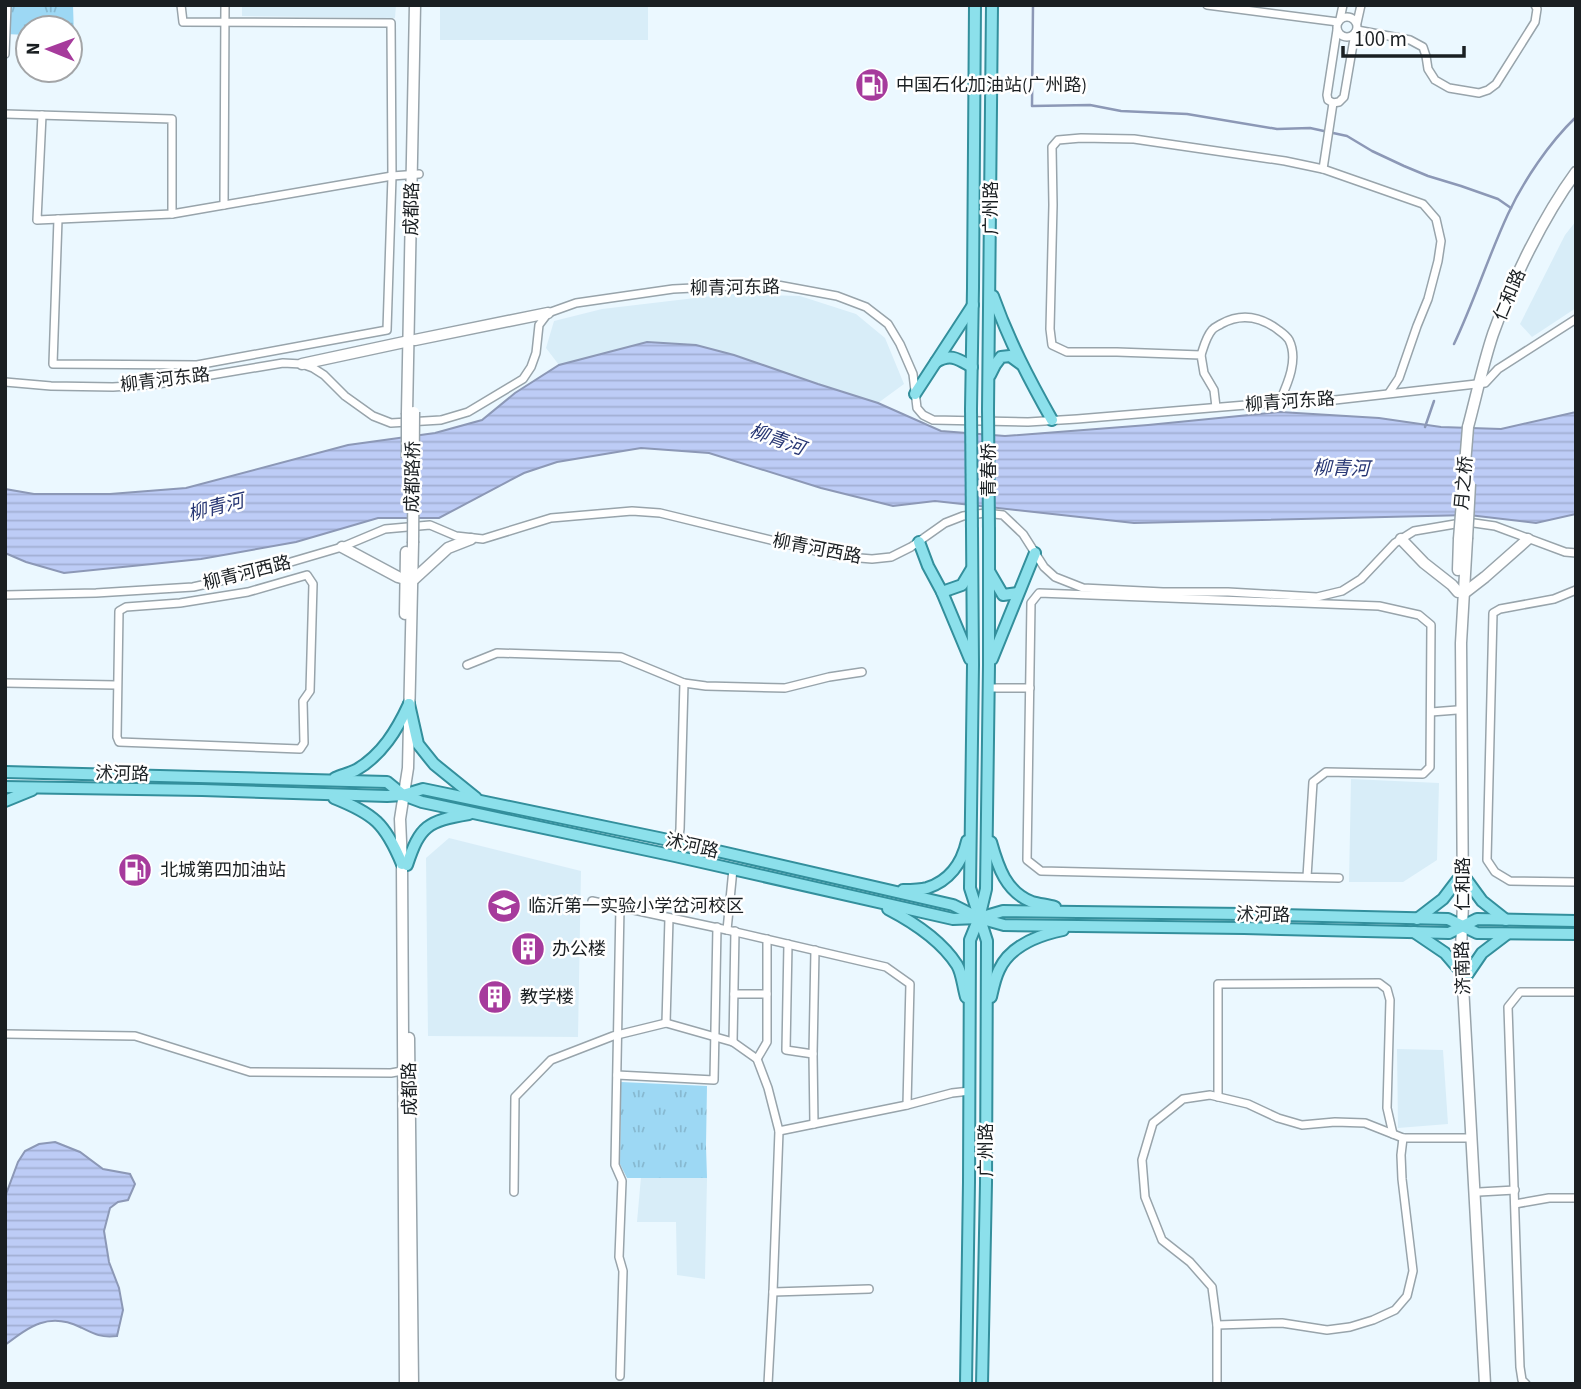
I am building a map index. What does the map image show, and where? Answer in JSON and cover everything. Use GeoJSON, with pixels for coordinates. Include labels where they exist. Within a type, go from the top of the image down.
{"type":"FeatureCollection","features":[{"type":"Feature","properties":{"kind":"main road","name":"广州路"},"geometry":{"type":"LineString","coordinates":[[971,409],[975,5]]}},
{"type":"Feature","properties":{"kind":"main road","name":"广州路"},"geometry":{"type":"LineString","coordinates":[[988,410],[992,5]]}},
{"type":"Feature","properties":{"kind":"main road"},"geometry":{"type":"LineString","coordinates":[[990,288],[1021,364],[1052,420]]}},
{"type":"Feature","properties":{"kind":"main road"},"geometry":{"type":"LineString","coordinates":[[915,394],[973,305]]}},
{"type":"Feature","properties":{"kind":"main road"},"geometry":{"type":"LineString","coordinates":[[989,378],[1001,357],[1010,356],[1021,364]]}},
{"type":"Feature","properties":{"kind":"main road"},"geometry":{"type":"LineString","coordinates":[[936,362],[944,357],[956,358],[972,367]]}},
{"type":"Feature","properties":{"kind":"main road","name":"青春桥"},"geometry":{"type":"LineString","coordinates":[[971,409],[972,530]]}},
{"type":"Feature","properties":{"kind":"main road","name":"青春桥"},"geometry":{"type":"LineString","coordinates":[[988,410],[989,530]]}},
{"type":"Feature","properties":{"kind":"main road","name":"广州路"},"geometry":{"type":"LineString","coordinates":[[972,530],[970,888],[987,941],[982,1384]]}},
{"type":"Feature","properties":{"kind":"main road","name":"广州路"},"geometry":{"type":"LineString","coordinates":[[965,1384],[970,940],[986,890],[989,530]]}},
{"type":"Feature","properties":{"kind":"main road"},"geometry":{"type":"LineString","coordinates":[[919,542],[972,665]]}},
{"type":"Feature","properties":{"kind":"main road"},"geometry":{"type":"LineString","coordinates":[[989,665],[1035,553]]}},
{"type":"Feature","properties":{"kind":"main road"},"geometry":{"type":"LineString","coordinates":[[942,592],[962,585],[972,568]]}},
{"type":"Feature","properties":{"kind":"main road"},"geometry":{"type":"LineString","coordinates":[[989,570],[1003,595],[1018,593]]}},
{"type":"Feature","properties":{"kind":"main road"},"geometry":{"type":"LineString","coordinates":[[328,780],[355,770],[377,754],[396,732],[410,704]]}},
{"type":"Feature","properties":{"kind":"main road"},"geometry":{"type":"LineString","coordinates":[[410,704],[418,744],[441,771],[478,800]]}},
{"type":"Feature","properties":{"kind":"main road","name":"沭河路"},"geometry":{"type":"LineString","coordinates":[[6,771],[387,782],[403,795],[422,802],[953,919],[979,918],[1003,911],[1448,919],[1477,933],[1576,934]]}},
{"type":"Feature","properties":{"kind":"main road","name":"沭河路"},"geometry":{"type":"LineString","coordinates":[[5,787],[387,796],[423,789],[678,842],[953,905],[979,918],[1004,925],[1449,933],[1477,919],[1576,921]]}},
{"type":"Feature","properties":{"kind":"main road"},"geometry":{"type":"LineString","coordinates":[[5,801],[37,788]]}},
{"type":"Feature","properties":{"kind":"main road"},"geometry":{"type":"LineString","coordinates":[[325,794],[362,809],[381,824],[404,865]]}},
{"type":"Feature","properties":{"kind":"main road"},"geometry":{"type":"LineString","coordinates":[[404,865],[415,840],[425,828],[447,818],[475,813]]}},
{"type":"Feature","properties":{"kind":"main road"},"geometry":{"type":"LineString","coordinates":[[884,890],[925,889],[947,879],[964,854],[971,821]]}},
{"type":"Feature","properties":{"kind":"main road"},"geometry":{"type":"LineString","coordinates":[[987,828],[998,866],[1010,887],[1031,901],[1078,912]]}},
{"type":"Feature","properties":{"kind":"main road"},"geometry":{"type":"LineString","coordinates":[[1418,919],[1443,899],[1461,876],[1482,901],[1506,920]]}},
{"type":"Feature","properties":{"kind":"main road"},"geometry":{"type":"LineString","coordinates":[[876,902],[913,922],[943,948],[958,966],[970,1012]]}},
{"type":"Feature","properties":{"kind":"main road"},"geometry":{"type":"LineString","coordinates":[[987,1009],[999,970],[1013,951],[1042,935],[1082,926]]}},
{"type":"Feature","properties":{"kind":"main road"},"geometry":{"type":"LineString","coordinates":[[1414,932],[1446,953],[1465,974],[1482,953],[1507,934]]}},
{"type":"Feature","properties":{"kind":"main road"},"geometry":{"type":"LineString","coordinates":[[983,1364],[990,1384]]}},
{"type":"Feature","properties":{"kind":"main road"},"geometry":{"type":"LineString","coordinates":[[960,1384],[966,1370]]}},
{"type":"Feature","properties":{"kind":"street"},"geometry":{"type":"LineString","coordinates":[[5,54],[7,5]]}},
{"type":"Feature","properties":{"kind":"street"},"geometry":{"type":"LineString","coordinates":[[58,219],[53,364],[197,365],[387,330],[392,176],[391,23],[183,22],[181,5]]}},
{"type":"Feature","properties":{"kind":"street"},"geometry":{"type":"LineString","coordinates":[[224,205],[225,5]]}},
{"type":"Feature","properties":{"kind":"street","name":"成都路"},"geometry":{"type":"LineString","coordinates":[[415,5],[416,174]]}},
{"type":"Feature","properties":{"kind":"street","name":"成都路"},"geometry":{"type":"LineString","coordinates":[[410,412],[422,5]]}},
{"type":"Feature","properties":{"kind":"street"},"geometry":{"type":"LineString","coordinates":[[1207,5],[1338,24],[1347,16],[1356,29]]}},
{"type":"Feature","properties":{"kind":"street"},"geometry":{"type":"LineString","coordinates":[[1343,5],[1327,94],[1328,100],[1333,103],[1344,97],[1361,5]]}},
{"type":"Feature","properties":{"kind":"street"},"geometry":{"type":"LineString","coordinates":[[1356,29],[1410,40],[1423,47],[1428,69],[1435,80],[1449,88],[1479,93],[1496,84],[1535,22],[1535,5]]}},
{"type":"Feature","properties":{"kind":"street"},"geometry":{"type":"LineString","coordinates":[[1338,24],[1340,34],[1348,37],[1356,29]]}},
{"type":"Feature","properties":{"kind":"street"},"geometry":{"type":"LineString","coordinates":[[1323,169],[1333,103]]}},
{"type":"Feature","properties":{"kind":"street"},"geometry":{"type":"LineString","coordinates":[[5,114],[172,119],[172,214]]}},
{"type":"Feature","properties":{"kind":"street"},"geometry":{"type":"LineString","coordinates":[[42,115],[37,220],[172,214],[416,174]]}},
{"type":"Feature","properties":{"kind":"street"},"geometry":{"type":"LineString","coordinates":[[1201,355],[1068,352],[1052,345],[1052,147],[1058,140],[1134,139],[1245,155],[1323,169],[1423,204],[1436,219],[1441,241],[1428,299],[1399,378],[1389,393]]}},
{"type":"Feature","properties":{"kind":"street","name":"仁和路"},"geometry":{"type":"LineString","coordinates":[[1471,427],[1493,334],[1524,261],[1562,191],[1576,172]]}},
{"type":"Feature","properties":{"kind":"street","name":"仁和路"},"geometry":{"type":"LineString","coordinates":[[1482,383],[1514,295],[1565,194],[1576,179]]}},
{"type":"Feature","properties":{"kind":"street","name":"柳青河东路"},"geometry":{"type":"LineString","coordinates":[[548,313],[576,303],[673,289],[772,284],[836,296],[866,307],[888,324],[913,374],[917,408],[933,420],[1028,422],[1335,400],[1482,383]]}},
{"type":"Feature","properties":{"kind":"street"},"geometry":{"type":"LineString","coordinates":[[302,364],[548,313]]}},
{"type":"Feature","properties":{"kind":"street"},"geometry":{"type":"LineString","coordinates":[[302,364],[324,375],[345,396],[373,416],[391,423],[441,420],[468,412],[523,379],[531,368],[536,353],[539,325],[548,313]]}},
{"type":"Feature","properties":{"kind":"street"},"geometry":{"type":"LineString","coordinates":[[1216,407],[1214,390],[1204,373],[1201,355],[1213,328],[1228,320],[1242,317],[1255,317],[1270,324],[1290,342],[1292,370],[1279,403]]}},
{"type":"Feature","properties":{"kind":"street"},"geometry":{"type":"LineString","coordinates":[[1482,383],[1498,369],[1576,319]]}},
{"type":"Feature","properties":{"kind":"street","name":"柳青河东路"},"geometry":{"type":"LineString","coordinates":[[5,382],[113,387],[158,384],[283,363],[302,364]]}},
{"type":"Feature","properties":{"kind":"street","name":"成都路桥"},"geometry":{"type":"LineString","coordinates":[[409,543],[410,412]]}},
{"type":"Feature","properties":{"kind":"street","name":"月之桥"},"geometry":{"type":"LineString","coordinates":[[1463,539],[1471,427]]}},
{"type":"Feature","properties":{"kind":"street","name":"柳青河西路"},"geometry":{"type":"LineString","coordinates":[[5,595],[193,587],[243,576],[342,547],[385,529],[430,525],[456,536],[483,540],[551,518],[632,511],[660,513],[855,559],[891,557],[919,542],[945,523],[963,516],[985,513],[1003,515],[1023,534],[1044,567],[1055,577],[1083,588],[1163,592],[1228,592],[1317,597],[1342,591],[1360,579],[1401,539],[1414,531],[1467,522],[1495,526],[1565,552],[1576,553]]}},
{"type":"Feature","properties":{"kind":"street"},"geometry":{"type":"LineString","coordinates":[[342,547],[409,580],[447,548],[471,539]]}},
{"type":"Feature","properties":{"kind":"street"},"geometry":{"type":"LineString","coordinates":[[1401,539],[1424,563],[1461,593],[1485,577],[1528,539]]}},
{"type":"Feature","properties":{"kind":"street","name":"仁和路"},"geometry":{"type":"LineString","coordinates":[[1461,876],[1457,710],[1463,539]]}},
{"type":"Feature","properties":{"kind":"street","name":"成都路"},"geometry":{"type":"LineString","coordinates":[[403,795],[408,768],[410,704],[409,543]]}},
{"type":"Feature","properties":{"kind":"street"},"geometry":{"type":"LineString","coordinates":[[307,575],[313,584],[310,691],[303,701],[304,743],[300,749],[120,743],[117,737],[116,684],[119,611],[126,607],[180,603],[248,592],[307,575]]}},
{"type":"Feature","properties":{"kind":"street","name":"成都路"},"geometry":{"type":"LineString","coordinates":[[405,1384],[402,1071],[407,819],[401,767],[409,580]]}},
{"type":"Feature","properties":{"kind":"street"},"geometry":{"type":"LineString","coordinates":[[1576,590],[1493,613],[1487,860],[1495,872],[1510,881],[1576,882]]}},
{"type":"Feature","properties":{"kind":"street"},"geometry":{"type":"LineString","coordinates":[[1307,877],[1313,782],[1326,772],[1423,774],[1430,766],[1431,625],[1419,615],[1379,606],[1039,593],[1031,603],[1027,860],[1041,871],[1339,878]]}},
{"type":"Feature","properties":{"kind":"street","name":"仁和路"},"geometry":{"type":"LineString","coordinates":[[1461,593],[1459,904],[1462,926]]}},
{"type":"Feature","properties":{"kind":"street"},"geometry":{"type":"LineString","coordinates":[[467,665],[497,653],[621,657],[684,683],[785,688],[862,672]]}},
{"type":"Feature","properties":{"kind":"street"},"geometry":{"type":"LineString","coordinates":[[5,683],[116,684]]}},
{"type":"Feature","properties":{"kind":"street"},"geometry":{"type":"LineString","coordinates":[[678,842],[684,683]]}},
{"type":"Feature","properties":{"kind":"street"},"geometry":{"type":"LineString","coordinates":[[989,688],[1030,688]]}},
{"type":"Feature","properties":{"kind":"street"},"geometry":{"type":"LineString","coordinates":[[1431,712],[1457,710]]}},
{"type":"Feature","properties":{"kind":"street","name":"成都路"},"geometry":{"type":"LineString","coordinates":[[404,865],[413,1384]]}},
{"type":"Feature","properties":{"kind":"street"},"geometry":{"type":"LineString","coordinates":[[733,869],[733,1042]]}},
{"type":"Feature","properties":{"kind":"street"},"geometry":{"type":"LineString","coordinates":[[592,901],[886,967],[910,984],[907,1105]]}},
{"type":"Feature","properties":{"kind":"street"},"geometry":{"type":"LineString","coordinates":[[620,907],[615,1165],[622,1181],[619,1257],[623,1271],[620,1376]]}},
{"type":"Feature","properties":{"kind":"street"},"geometry":{"type":"LineString","coordinates":[[666,1023],[668,918]]}},
{"type":"Feature","properties":{"kind":"street","name":"济南路"},"geometry":{"type":"LineString","coordinates":[[1462,926],[1461,949],[1465,974],[1479,1192],[1487,1384]]}},
{"type":"Feature","properties":{"kind":"street"},"geometry":{"type":"LineString","coordinates":[[617,1075],[714,1080],[716,928]]}},
{"type":"Feature","properties":{"kind":"street"},"geometry":{"type":"LineString","coordinates":[[757,1059],[766,1042],[767,939]]}},
{"type":"Feature","properties":{"kind":"street"},"geometry":{"type":"LineString","coordinates":[[788,944],[786,1050],[813,1054]]}},
{"type":"Feature","properties":{"kind":"street"},"geometry":{"type":"LineString","coordinates":[[814,1124],[815,950]]}},
{"type":"Feature","properties":{"kind":"street","name":"济南路"},"geometry":{"type":"LineString","coordinates":[[1465,974],[1487,1384]]}},
{"type":"Feature","properties":{"kind":"street"},"geometry":{"type":"LineString","coordinates":[[1218,1097],[1218,984],[1379,983],[1387,989],[1390,1000],[1387,1108],[1393,1134]]}},
{"type":"Feature","properties":{"kind":"street"},"geometry":{"type":"LineString","coordinates":[[1526,1384],[1522,1380],[1520,1367],[1508,1007],[1520,992],[1576,992]]}},
{"type":"Feature","properties":{"kind":"street"},"geometry":{"type":"LineString","coordinates":[[734,994],[767,994]]}},
{"type":"Feature","properties":{"kind":"street"},"geometry":{"type":"LineString","coordinates":[[514,1192],[515,1097],[551,1060],[618,1035],[666,1023],[733,1042],[757,1059],[779,1131],[768,1384]]}},
{"type":"Feature","properties":{"kind":"street"},"geometry":{"type":"LineString","coordinates":[[5,1034],[135,1036],[250,1072],[402,1071]]}},
{"type":"Feature","properties":{"kind":"street"},"geometry":{"type":"LineString","coordinates":[[779,1131],[970,1091]]}},
{"type":"Feature","properties":{"kind":"street"},"geometry":{"type":"LineString","coordinates":[[1217,1384],[1217,1325],[1212,1287],[1190,1262],[1162,1240],[1145,1197],[1142,1160],[1153,1123],[1182,1099],[1210,1095],[1248,1104],[1278,1118],[1302,1125],[1365,1123],[1403,1138],[1472,1138]]}},
{"type":"Feature","properties":{"kind":"street"},"geometry":{"type":"LineString","coordinates":[[1217,1325],[1282,1323],[1327,1330],[1350,1327],[1395,1310],[1407,1296],[1413,1271],[1402,1179],[1403,1138]]}},
{"type":"Feature","properties":{"kind":"street"},"geometry":{"type":"LineString","coordinates":[[1479,1192],[1515,1190]]}},
{"type":"Feature","properties":{"kind":"street"},"geometry":{"type":"LineString","coordinates":[[1516,1204],[1549,1198],[1576,1198]]}},
{"type":"Feature","properties":{"kind":"street"},"geometry":{"type":"LineString","coordinates":[[773,1292],[869,1289]]}},
{"type":"Feature","properties":{"kind":"shaded area"},"geometry":{"type":"Polygon","coordinates":[[[242,5],[396,5],[395,18],[242,16],[242,5]]]}},
{"type":"Feature","properties":{"kind":"shaded area"},"geometry":{"type":"Polygon","coordinates":[[[440,5],[648,5],[648,40],[440,40],[440,5]]]}},
{"type":"Feature","properties":{"kind":"shaded area"},"geometry":{"type":"Polygon","coordinates":[[[1576,221],[1576,308],[1532,337],[1520,324],[1565,235],[1576,221]]]}},
{"type":"Feature","properties":{"kind":"shaded area"},"geometry":{"type":"Polygon","coordinates":[[[729,294],[800,296],[856,314],[885,338],[904,384],[878,403],[696,345],[647,342],[559,365],[546,348],[554,321],[602,309],[729,294]]]}},
{"type":"Feature","properties":{"kind":"shaded area"},"geometry":{"type":"Polygon","coordinates":[[[1351,779],[1439,783],[1437,860],[1403,882],[1349,882],[1351,779]]]}},
{"type":"Feature","properties":{"kind":"shaded area","name":"临沂第一实验小学岔河校区"},"geometry":{"type":"Polygon","coordinates":[[[449,838],[581,871],[578,1037],[428,1036],[426,858],[449,838]]]}},
{"type":"Feature","properties":{"kind":"shaded area"},"geometry":{"type":"Polygon","coordinates":[[[1397,1049],[1443,1050],[1448,1124],[1398,1128],[1397,1049]]]}},
{"type":"Feature","properties":{"kind":"shaded area"},"geometry":{"type":"Polygon","coordinates":[[[641,1177],[707,1178],[705,1279],[677,1275],[676,1222],[637,1222],[641,1177]]]}},
{"type":"Feature","properties":{"kind":"green space"},"geometry":{"type":"Polygon","coordinates":[[[5,5],[73,5],[73,14],[14,14],[14,34],[5,34],[5,5]]]}},
{"type":"Feature","properties":{"kind":"green space"},"geometry":{"type":"Polygon","coordinates":[[[621,1082],[707,1086],[707,1178],[627,1178],[620,1164],[621,1082]]]}},
{"type":"Feature","properties":{"kind":"water","name":"柳青河"},"geometry":{"type":"Polygon","coordinates":[[[647,342],[696,345],[734,355],[878,403],[941,431],[1005,436],[1280,412],[1379,418],[1441,427],[1501,429],[1576,412],[1576,514],[1536,523],[1469,515],[1134,523],[935,501],[893,506],[821,488],[709,453],[641,448],[557,462],[524,473],[439,518],[378,518],[296,542],[201,559],[64,573],[5,553],[5,489],[34,494],[110,494],[186,488],[348,445],[435,433],[482,420],[515,393],[559,365],[647,342]]]}},
{"type":"Feature","properties":{"kind":"water"},"geometry":{"type":"Polygon","coordinates":[[[55,1142],[80,1152],[103,1169],[130,1174],[135,1184],[128,1200],[118,1202],[110,1208],[104,1231],[109,1262],[119,1288],[123,1310],[117,1336],[102,1336],[69,1323],[49,1321],[32,1327],[5,1345],[5,1197],[25,1151],[39,1144],[55,1142]]]}},
{"type":"Feature","properties":{"kind":"waterway"},"geometry":{"type":"LineString","coordinates":[[1033,5],[1032,106],[1090,105],[1121,111],[1187,114],[1277,129],[1310,128],[1347,136],[1404,166],[1498,199],[1511,208]]}},
{"type":"Feature","properties":{"kind":"waterway"},"geometry":{"type":"LineString","coordinates":[[1454,344],[1514,201],[1547,150],[1576,117]]}},
{"type":"Feature","properties":{"kind":"waterway"},"geometry":{"type":"LineString","coordinates":[[1425,427],[1434,401]]}},
{"type":"Feature","properties":{"kind":"place","name":"中国石化加油站(广州路)"},"geometry":{"type":"Point","coordinates":[872,85]}},
{"type":"Feature","properties":{"kind":"place","name":"北城第四加油站"},"geometry":{"type":"Point","coordinates":[135,870]}},
{"type":"Feature","properties":{"kind":"place","name":"临沂第一实验小学岔河校区"},"geometry":{"type":"Point","coordinates":[504,906]}},
{"type":"Feature","properties":{"kind":"place","name":"办公楼"},"geometry":{"type":"Point","coordinates":[528,949]}},
{"type":"Feature","properties":{"kind":"place","name":"教学楼"},"geometry":{"type":"Point","coordinates":[495,997]}}]}
